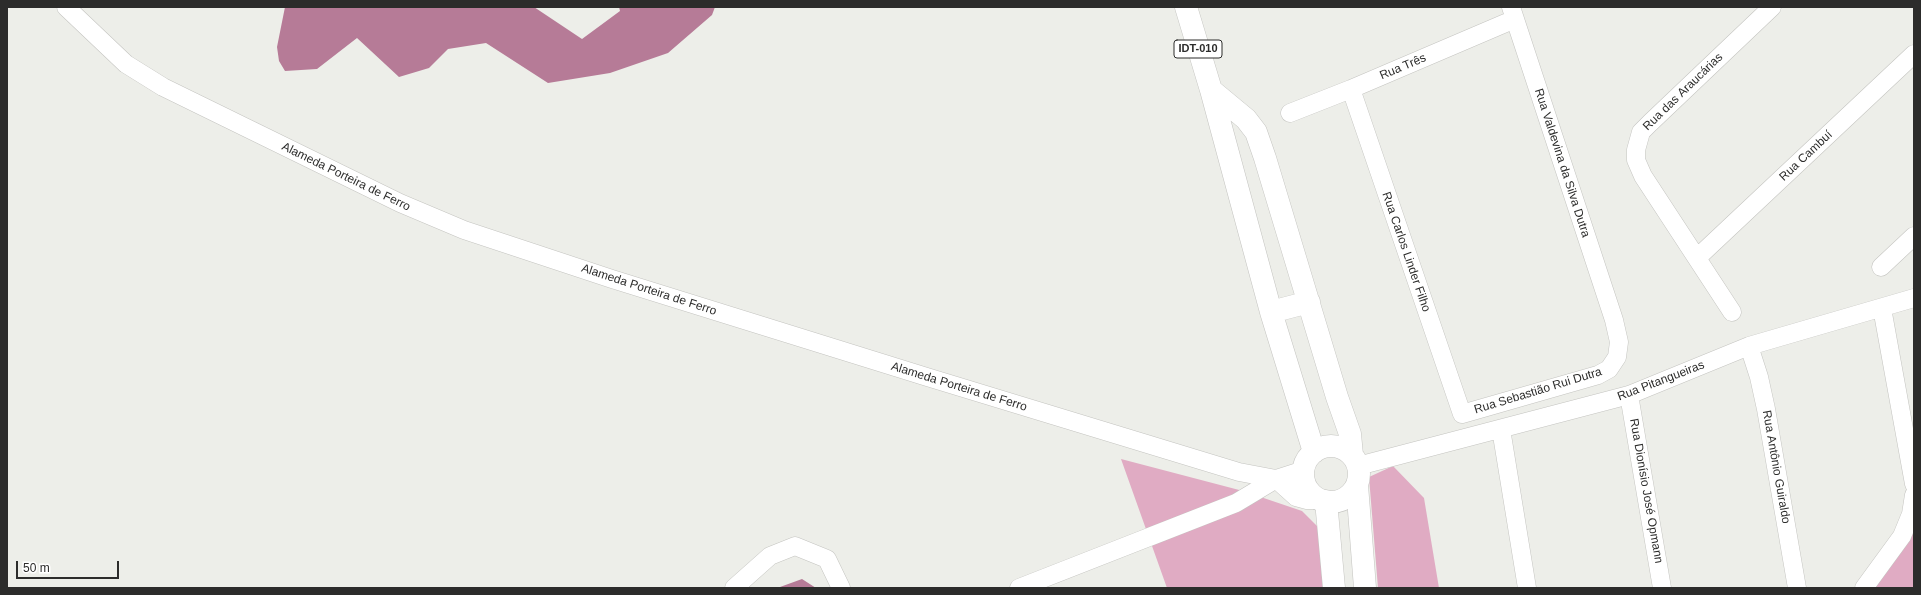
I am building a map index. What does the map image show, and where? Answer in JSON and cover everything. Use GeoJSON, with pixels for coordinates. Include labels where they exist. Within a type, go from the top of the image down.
{"type":"FeatureCollection","features":[{"type":"Feature","properties":{"kind":"main road","name":"IDT-010"},"geometry":{"type":"LineString","coordinates":[[1186,7],[1211,90]]}},
{"type":"Feature","properties":{"kind":"main road"},"geometry":{"type":"LineString","coordinates":[[1211,90],[1246,119],[1256,132],[1265,158],[1337,398],[1350,434],[1355,468],[1365,588]]}},
{"type":"Feature","properties":{"kind":"main road"},"geometry":{"type":"LineString","coordinates":[[1211,90],[1272,312],[1309,461],[1306,484],[1309,490],[1324,500],[1332,502],[1349,495],[1355,468],[1346,450],[1334,446],[1327,446],[1309,461]]}},
{"type":"Feature","properties":{"kind":"main road"},"geometry":{"type":"LineString","coordinates":[[1272,312],[1308,302]]}},
{"type":"Feature","properties":{"kind":"main road"},"geometry":{"type":"LineString","coordinates":[[1324,500],[1334,588]]}},
{"type":"Feature","properties":{"kind":"street","name":"Alameda Porteira de Ferro"},"geometry":{"type":"LineString","coordinates":[[66,7],[126,64],[163,87],[400,203],[464,230],[612,279],[935,380],[1239,472],[1276,479],[1309,461]]}},
{"type":"Feature","properties":{"kind":"street","name":"Rua das Araucárias"},"geometry":{"type":"LineString","coordinates":[[1732,312],[1698,257],[1643,176],[1636,160],[1637,143],[1641,132],[1772,7]]}},
{"type":"Feature","properties":{"kind":"street","name":"Rua Três"},"geometry":{"type":"LineString","coordinates":[[1290,113],[1351,89],[1513,13]]}},
{"type":"Feature","properties":{"kind":"street","name":"Rua Valdevina da Silva Dutra"},"geometry":{"type":"LineString","coordinates":[[1513,13],[1614,320]]}},
{"type":"Feature","properties":{"kind":"street","name":"Rua Cambuí"},"geometry":{"type":"LineString","coordinates":[[1698,257],[1914,54]]}},
{"type":"Feature","properties":{"kind":"street","name":"Rua Carlos Linder Filho"},"geometry":{"type":"LineString","coordinates":[[1351,89],[1462,414]]}},
{"type":"Feature","properties":{"kind":"street"},"geometry":{"type":"LineString","coordinates":[[1881,267],[1914,236]]}},
{"type":"Feature","properties":{"kind":"street","name":"Rua Pitangueiras"},"geometry":{"type":"LineString","coordinates":[[1355,468],[1629,395],[1750,346],[1914,298]]}},
{"type":"Feature","properties":{"kind":"street"},"geometry":{"type":"LineString","coordinates":[[1882,308],[1914,484]]}},
{"type":"Feature","properties":{"kind":"street","name":"Rua Sebastião Rui Dutra"},"geometry":{"type":"LineString","coordinates":[[1462,414],[1592,377],[1609,368],[1617,357],[1619,342],[1614,320]]}},
{"type":"Feature","properties":{"kind":"street","name":"Rua Antônio Guiraldo"},"geometry":{"type":"LineString","coordinates":[[1750,346],[1766,409],[1797,588]]}},
{"type":"Feature","properties":{"kind":"street","name":"Rua Dionísio José Opmann"},"geometry":{"type":"LineString","coordinates":[[1629,395],[1662,588]]}},
{"type":"Feature","properties":{"kind":"street"},"geometry":{"type":"LineString","coordinates":[[1501,429],[1527,588]]}},
{"type":"Feature","properties":{"kind":"street"},"geometry":{"type":"LineString","coordinates":[[1019,588],[1236,502],[1276,479],[1296,497],[1307,500],[1324,500]]}},
{"type":"Feature","properties":{"kind":"street"},"geometry":{"type":"LineString","coordinates":[[1864,588],[1902,536],[1911,514],[1914,495]]}},
{"type":"Feature","properties":{"kind":"street"},"geometry":{"type":"LineString","coordinates":[[734,588],[770,556],[795,546],[827,559],[841,588]]}},
{"type":"Feature","properties":{"kind":"shaded area"},"geometry":{"type":"Polygon","coordinates":[[[285,7],[534,7],[582,39],[620,11],[619,7],[715,7],[712,15],[668,53],[610,73],[548,83],[486,43],[448,49],[429,68],[399,77],[357,38],[317,69],[285,71],[279,61],[277,47],[285,7]]]}},
{"type":"Feature","properties":{"kind":"shaded area"},"geometry":{"type":"Polygon","coordinates":[[[1121,459],[1243,491],[1302,511],[1318,527],[1323,588],[1167,588],[1121,459]]]}},
{"type":"Feature","properties":{"kind":"shaded area"},"geometry":{"type":"Polygon","coordinates":[[[1393,466],[1424,498],[1439,588],[1378,588],[1369,477],[1393,466]]]}},
{"type":"Feature","properties":{"kind":"shaded area"},"geometry":{"type":"Polygon","coordinates":[[[1914,518],[1914,588],[1868,588],[1914,518]]]}},
{"type":"Feature","properties":{"kind":"shaded area"},"geometry":{"type":"Polygon","coordinates":[[[802,579],[816,588],[780,588],[780,587],[802,579]]]}}]}
